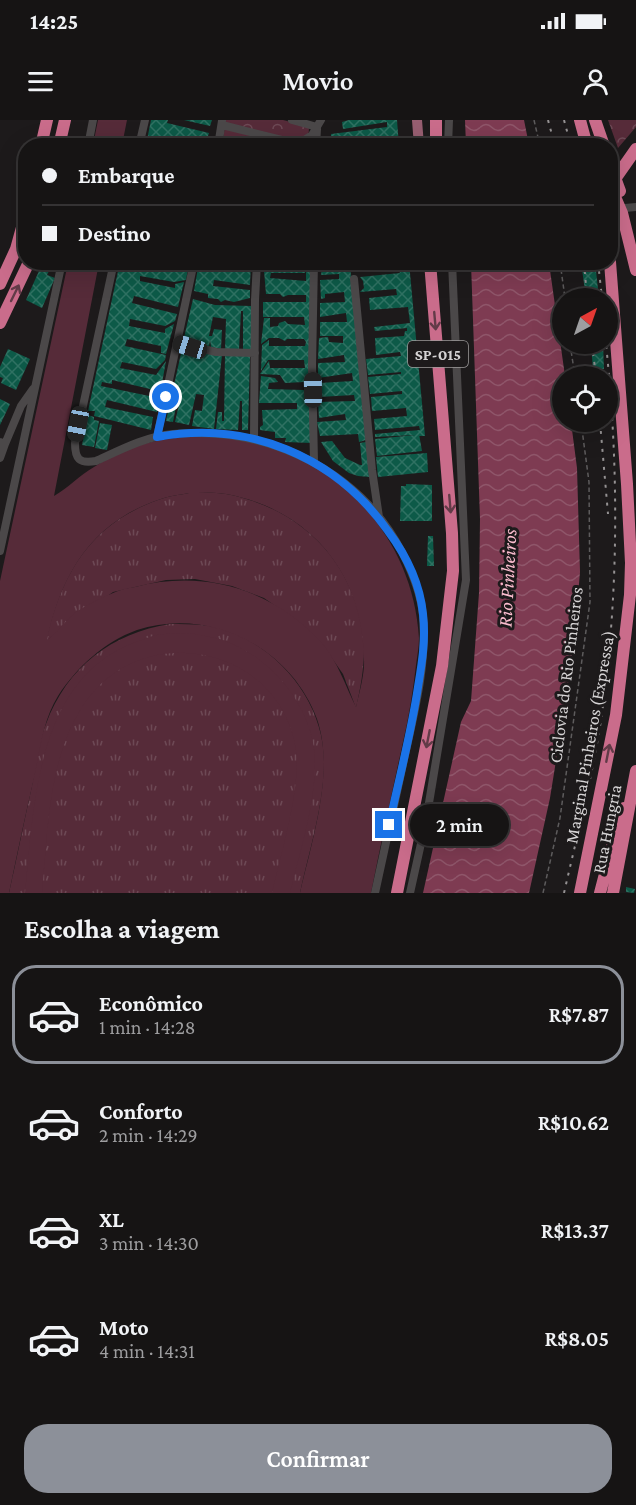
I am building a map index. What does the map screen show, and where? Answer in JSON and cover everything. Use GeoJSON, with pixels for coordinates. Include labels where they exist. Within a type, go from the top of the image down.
{"type":"FeatureCollection","features":[{"type":"Feature","properties":{"kind":"highway"},"geometry":{"type":"LineString","coordinates":[[43,138],[47,120]]}},
{"type":"Feature","properties":{"kind":"highway"},"geometry":{"type":"LineString","coordinates":[[61,138],[65,120]]}},
{"type":"Feature","properties":{"kind":"highway"},"geometry":{"type":"LineString","coordinates":[[436,120],[436,138]]}},
{"type":"Feature","properties":{"kind":"highway"},"geometry":{"type":"LineString","coordinates":[[580,120],[585,138]]}},
{"type":"Feature","properties":{"kind":"highway"},"geometry":{"type":"LineString","coordinates":[[595,120],[601,138]]}},
{"type":"Feature","properties":{"kind":"highway"},"geometry":{"type":"LineString","coordinates":[[618,175],[636,149]]}},
{"type":"Feature","properties":{"kind":"highway"},"geometry":{"type":"LineString","coordinates":[[618,189],[631,208],[636,240]]}},
{"type":"Feature","properties":{"kind":"highway"},"geometry":{"type":"LineString","coordinates":[[618,199],[636,270]]}},
{"type":"Feature","properties":{"kind":"highway"},"geometry":{"type":"LineString","coordinates":[[0,284],[18,242]]}},
{"type":"Feature","properties":{"kind":"highway"},"geometry":{"type":"LineString","coordinates":[[0,323],[25,270]]}},
{"type":"Feature","properties":{"kind":"highway","name":"SP-015"},"geometry":{"type":"LineString","coordinates":[[397,893],[442,666],[453,571],[452,533],[431,270]]}},
{"type":"Feature","properties":{"kind":"highway","name":"Marginal Pinheiros (Expressa)"},"geometry":{"type":"LineString","coordinates":[[580,893],[616,715],[630,595],[631,563],[627,484],[611,270]]}},
{"type":"Feature","properties":{"kind":"highway","name":"Rua Hungria"},"geometry":{"type":"LineString","coordinates":[[613,893],[631,827],[632,795],[636,771]]}},
{"type":"Feature","properties":{"kind":"highway"},"geometry":{"type":"LineString","coordinates":[[600,893],[621,814],[632,795]]}},
{"type":"Feature","properties":{"kind":"main road"},"geometry":{"type":"LineString","coordinates":[[417,120],[418,138]]}},
{"type":"Feature","properties":{"kind":"lane"},"geometry":{"type":"LineString","coordinates":[[90,138],[93,120]]}},
{"type":"Feature","properties":{"kind":"lane"},"geometry":{"type":"LineString","coordinates":[[141,138],[145,120]]}},
{"type":"Feature","properties":{"kind":"lane"},"geometry":{"type":"LineString","coordinates":[[292,120],[314,123]]}},
{"type":"Feature","properties":{"kind":"lane"},"geometry":{"type":"LineString","coordinates":[[448,138],[449,120]]}},
{"type":"Feature","properties":{"kind":"lane"},"geometry":{"type":"LineString","coordinates":[[219,138],[222,122],[277,138]]}},
{"type":"Feature","properties":{"kind":"lane"},"geometry":{"type":"LineString","coordinates":[[307,138],[312,135],[314,123]]}},
{"type":"Feature","properties":{"kind":"lane"},"geometry":{"type":"LineString","coordinates":[[314,123],[315,138]]}},
{"type":"Feature","properties":{"kind":"lane"},"geometry":{"type":"LineString","coordinates":[[0,551],[60,270]]}},
{"type":"Feature","properties":{"kind":"lane"},"geometry":{"type":"LineString","coordinates":[[112,270],[78,424],[75,453],[80,460],[87,462],[157,437],[191,433],[254,438],[298,453],[315,462],[358,495],[379,518],[396,542],[416,584],[423,614],[424,637],[414,711],[375,893]]}},
{"type":"Feature","properties":{"kind":"lane"},"geometry":{"type":"LineString","coordinates":[[157,437],[192,270]]}},
{"type":"Feature","properties":{"kind":"lane"},"geometry":{"type":"LineString","coordinates":[[254,438],[257,270]]}},
{"type":"Feature","properties":{"kind":"lane"},"geometry":{"type":"LineString","coordinates":[[314,270],[312,366],[315,462]]}},
{"type":"Feature","properties":{"kind":"lane"},"geometry":{"type":"LineString","coordinates":[[410,893],[426,821],[466,580],[452,270]]}},
{"type":"Feature","properties":{"kind":"lane"},"geometry":{"type":"LineString","coordinates":[[354,279],[372,470],[379,518]]}},
{"type":"Feature","properties":{"kind":"lane"},"geometry":{"type":"LineString","coordinates":[[177,343],[216,352],[255,352]]}},
{"type":"Feature","properties":{"kind":"lane"},"geometry":{"type":"LineString","coordinates":[[0,458],[3,443],[21,406],[34,388]]}},
{"type":"Feature","properties":{"kind":"path"},"geometry":{"type":"LineString","coordinates":[[534,120],[538,138]]}},
{"type":"Feature","properties":{"kind":"path"},"geometry":{"type":"LineString","coordinates":[[561,270],[563,288]]}},
{"type":"Feature","properties":{"kind":"path","name":"Ciclovia do Rio Pinheiros"},"geometry":{"type":"LineString","coordinates":[[543,893],[560,818],[590,602],[589,482],[582,432]]}},
{"type":"Feature","properties":{"kind":"green space"},"geometry":{"type":"Polygon","coordinates":[[[98,120],[127,120],[123,138],[94,138],[98,120]]]}},
{"type":"Feature","properties":{"kind":"green space"},"geometry":{"type":"Polygon","coordinates":[[[226,120],[283,120],[309,127],[308,138],[223,138],[226,120]]]}},
{"type":"Feature","properties":{"kind":"green space"},"geometry":{"type":"Polygon","coordinates":[[[608,120],[636,120],[636,127],[618,148],[618,138],[614,138],[608,120]]]}},
{"type":"Feature","properties":{"kind":"green space"},"geometry":{"type":"Polygon","coordinates":[[[67,270],[98,270],[54,496],[102,462],[126,450],[161,440],[209,436],[255,442],[297,458],[335,481],[368,511],[393,548],[411,591],[419,638],[414,684],[371,893],[300,893],[320,806],[324,761],[317,719],[305,694],[288,672],[268,653],[245,639],[219,629],[192,624],[165,624],[137,630],[113,641],[74,675],[53,705],[40,746],[9,893],[0,893],[0,581],[67,270]],[[189,493],[158,500],[114,522],[97,537],[71,573],[53,616],[47,640],[76,612],[118,591],[161,582],[186,581],[236,588],[282,609],[303,624],[333,658],[356,707],[364,666],[362,634],[356,604],[344,577],[328,553],[308,532],[285,515],[257,502],[212,493],[189,493]]]}},
{"type":"Feature","properties":{"kind":"green space"},"geometry":{"type":"Polygon","coordinates":[[[189,493],[226,494],[251,500],[275,510],[315,538],[331,556],[345,577],[355,600],[362,626],[364,657],[356,708],[343,674],[322,644],[297,621],[264,598],[232,586],[195,579],[166,580],[113,592],[46,641],[60,594],[82,555],[97,538],[134,510],[162,499],[189,493]]]}},
{"type":"Feature","properties":{"kind":"green space"},"geometry":{"type":"Polygon","coordinates":[[[170,624],[211,626],[234,633],[252,643],[284,668],[298,684],[309,702],[322,741],[324,762],[319,811],[300,893],[9,893],[37,755],[46,724],[55,704],[79,670],[94,656],[129,635],[170,624]]]}},
{"type":"Feature","properties":{"kind":"green space"},"geometry":{"type":"Polygon","coordinates":[[[190,633],[225,641],[247,651],[263,662],[290,691],[308,725],[313,744],[314,779],[306,828],[290,893],[272,893],[296,783],[296,750],[285,715],[265,688],[239,668],[208,656],[176,653],[143,659],[113,674],[87,700],[74,721],[57,768],[49,818],[42,893],[25,893],[32,822],[46,748],[59,714],[78,684],[103,660],[136,642],[157,635],[190,633]]]}},
{"type":"Feature","properties":{"kind":"water"},"geometry":{"type":"Polygon","coordinates":[[[465,120],[524,120],[528,138],[466,138],[465,120]]]}},
{"type":"Feature","properties":{"kind":"water","name":"Rio Pinheiros"},"geometry":{"type":"Polygon","coordinates":[[[471,270],[550,270],[553,288],[552,354],[562,354],[564,366],[552,366],[552,432],[572,432],[577,468],[580,572],[573,655],[550,798],[529,893],[423,893],[461,722],[471,701],[479,593],[480,519],[471,270]]]}},
{"type":"Feature","properties":{"kind":"building"},"geometry":{"type":"Polygon","coordinates":[[[151,120],[168,120],[167,123],[209,133],[207,138],[164,136],[164,138],[147,138],[151,120]]]}},
{"type":"Feature","properties":{"kind":"building"},"geometry":{"type":"Polygon","coordinates":[[[184,120],[212,120],[210,126],[184,120]]]}},
{"type":"Feature","properties":{"kind":"building"},"geometry":{"type":"Polygon","coordinates":[[[397,120],[398,138],[331,138],[331,134],[387,127],[387,122],[343,129],[342,122],[397,120]]]}},
{"type":"Feature","properties":{"kind":"building"},"geometry":{"type":"Polygon","coordinates":[[[39,270],[50,270],[47,275],[55,278],[42,308],[26,300],[39,270]]]}},
{"type":"Feature","properties":{"kind":"building"},"geometry":{"type":"Polygon","coordinates":[[[118,270],[188,270],[186,280],[174,282],[140,276],[140,281],[175,288],[175,284],[184,282],[178,307],[134,296],[132,303],[177,314],[175,321],[165,326],[130,319],[129,326],[165,333],[165,329],[174,324],[166,354],[161,353],[161,346],[127,339],[125,346],[166,355],[165,360],[156,369],[122,362],[120,368],[156,375],[166,361],[160,394],[150,392],[150,389],[112,380],[112,384],[102,382],[101,386],[159,398],[157,412],[107,400],[105,407],[153,417],[151,430],[94,416],[95,411],[88,411],[118,270]]]}},
{"type":"Feature","properties":{"kind":"building"},"geometry":{"type":"Polygon","coordinates":[[[198,270],[251,270],[250,285],[214,280],[213,286],[250,290],[250,298],[221,302],[218,299],[208,298],[208,294],[194,291],[198,270]]]}},
{"type":"Feature","properties":{"kind":"building"},"geometry":{"type":"Polygon","coordinates":[[[269,270],[306,270],[305,273],[271,273],[270,278],[306,281],[306,270],[313,270],[311,443],[285,442],[286,438],[275,438],[275,432],[260,430],[263,425],[262,410],[297,409],[297,403],[259,403],[261,376],[275,378],[278,382],[269,383],[268,389],[304,390],[304,382],[285,383],[280,375],[260,374],[269,361],[270,368],[305,368],[304,360],[268,360],[261,371],[262,345],[269,340],[269,346],[305,346],[306,342],[304,339],[285,341],[279,338],[269,338],[261,344],[264,318],[270,318],[270,327],[278,326],[279,323],[285,321],[288,324],[305,325],[304,317],[263,317],[263,302],[306,302],[306,295],[283,297],[280,294],[266,294],[264,271],[269,272],[269,270]]]}},
{"type":"Feature","properties":{"kind":"building"},"geometry":{"type":"Polygon","coordinates":[[[322,270],[350,270],[366,440],[359,442],[358,434],[320,436],[317,422],[346,420],[345,414],[319,418],[318,402],[355,401],[354,395],[319,397],[319,383],[353,381],[352,373],[318,378],[318,363],[345,362],[344,355],[318,359],[319,338],[328,337],[329,342],[343,343],[343,336],[320,336],[320,322],[347,322],[346,313],[320,317],[320,303],[345,302],[344,292],[325,294],[325,298],[321,299],[320,280],[339,279],[339,274],[321,275],[322,270]]]}},
{"type":"Feature","properties":{"kind":"building"},"geometry":{"type":"Polygon","coordinates":[[[410,270],[425,436],[419,436],[422,451],[377,456],[375,439],[415,435],[375,437],[375,434],[420,430],[419,426],[375,430],[374,419],[407,416],[406,408],[372,411],[371,397],[402,394],[402,391],[370,394],[368,377],[401,374],[401,372],[368,375],[366,359],[401,356],[400,352],[376,355],[375,338],[404,336],[407,331],[407,328],[375,331],[374,327],[410,323],[408,307],[370,310],[369,298],[397,295],[396,289],[360,292],[364,288],[360,277],[400,273],[399,271],[410,270]]]}},
{"type":"Feature","properties":{"kind":"building"},"geometry":{"type":"Polygon","coordinates":[[[582,270],[596,270],[598,288],[585,288],[582,270]]]}},
{"type":"Feature","properties":{"kind":"building"},"geometry":{"type":"Polygon","coordinates":[[[193,299],[215,305],[251,306],[251,350],[243,350],[243,311],[241,311],[239,350],[225,349],[226,319],[213,317],[209,336],[212,336],[214,329],[222,330],[221,349],[211,347],[210,340],[209,347],[183,342],[193,299]]]}},
{"type":"Feature","properties":{"kind":"building"},"geometry":{"type":"Polygon","coordinates":[[[8,349],[30,359],[16,390],[1,383],[3,378],[0,377],[0,367],[8,349]]]}},
{"type":"Feature","properties":{"kind":"building"},"geometry":{"type":"Polygon","coordinates":[[[182,349],[222,355],[214,429],[192,426],[195,410],[202,411],[204,395],[196,394],[189,425],[175,422],[181,396],[178,396],[173,422],[166,421],[182,349]]]}},
{"type":"Feature","properties":{"kind":"building"},"geometry":{"type":"Polygon","coordinates":[[[592,354],[603,354],[604,366],[593,366],[592,354]]]}},
{"type":"Feature","properties":{"kind":"building"},"geometry":{"type":"Polygon","coordinates":[[[225,355],[250,356],[248,430],[242,430],[242,401],[240,401],[238,430],[216,429],[218,412],[222,412],[222,421],[224,421],[225,355]]]}},
{"type":"Feature","properties":{"kind":"building"},"geometry":{"type":"Polygon","coordinates":[[[0,399],[10,404],[0,425],[0,399]]]}},
{"type":"Feature","properties":{"kind":"building"},"geometry":{"type":"Polygon","coordinates":[[[88,415],[99,421],[94,447],[82,445],[88,415]]]}},
{"type":"Feature","properties":{"kind":"building"},"geometry":{"type":"Polygon","coordinates":[[[100,423],[112,425],[107,450],[95,448],[100,423]]]}},
{"type":"Feature","properties":{"kind":"building"},"geometry":{"type":"Polygon","coordinates":[[[332,441],[345,458],[360,465],[362,465],[360,443],[366,442],[370,477],[349,473],[333,461],[321,442],[332,441]]]}},
{"type":"Feature","properties":{"kind":"building"},"geometry":{"type":"Polygon","coordinates":[[[427,453],[428,472],[378,477],[376,457],[427,453]]]}},
{"type":"Feature","properties":{"kind":"building"},"geometry":{"type":"Polygon","coordinates":[[[406,484],[432,485],[432,521],[400,521],[401,486],[406,486],[406,484]]]}},
{"type":"Feature","properties":{"kind":"building"},"geometry":{"type":"Polygon","coordinates":[[[428,536],[433,536],[434,566],[427,566],[428,536]]]}},
{"type":"Feature","properties":{"kind":"building"},"geometry":{"type":"Polygon","coordinates":[[[626,887],[635,889],[634,893],[626,892],[626,887]]]}},
{"type":"Feature","properties":{"kind":"railway"},"geometry":{"type":"LineString","coordinates":[[548,120],[553,138]]}},
{"type":"Feature","properties":{"kind":"railway"},"geometry":{"type":"LineString","coordinates":[[564,120],[569,138]]}},
{"type":"Feature","properties":{"kind":"railway"},"geometry":{"type":"LineString","coordinates":[[585,270],[586,288]]}},
{"type":"Feature","properties":{"kind":"railway"},"geometry":{"type":"LineString","coordinates":[[599,270],[601,288]]}},
{"type":"Feature","properties":{"kind":"railway"},"geometry":{"type":"LineString","coordinates":[[593,354],[595,366]]}},
{"type":"Feature","properties":{"kind":"railway"},"geometry":{"type":"LineString","coordinates":[[564,893],[601,720],[611,626],[615,485],[607,354]]}},
{"type":"Feature","properties":{"kind":"railway"},"geometry":{"type":"LineString","coordinates":[[601,432],[608,514]]}},
{"type":"Feature","properties":{"kind":"route"},"geometry":{"type":"LineString","coordinates":[[166,397],[157,437],[191,433],[238,436],[254,438],[298,453],[315,462],[358,495],[379,518],[402,553],[421,599],[423,658],[389,825]]}}]}
